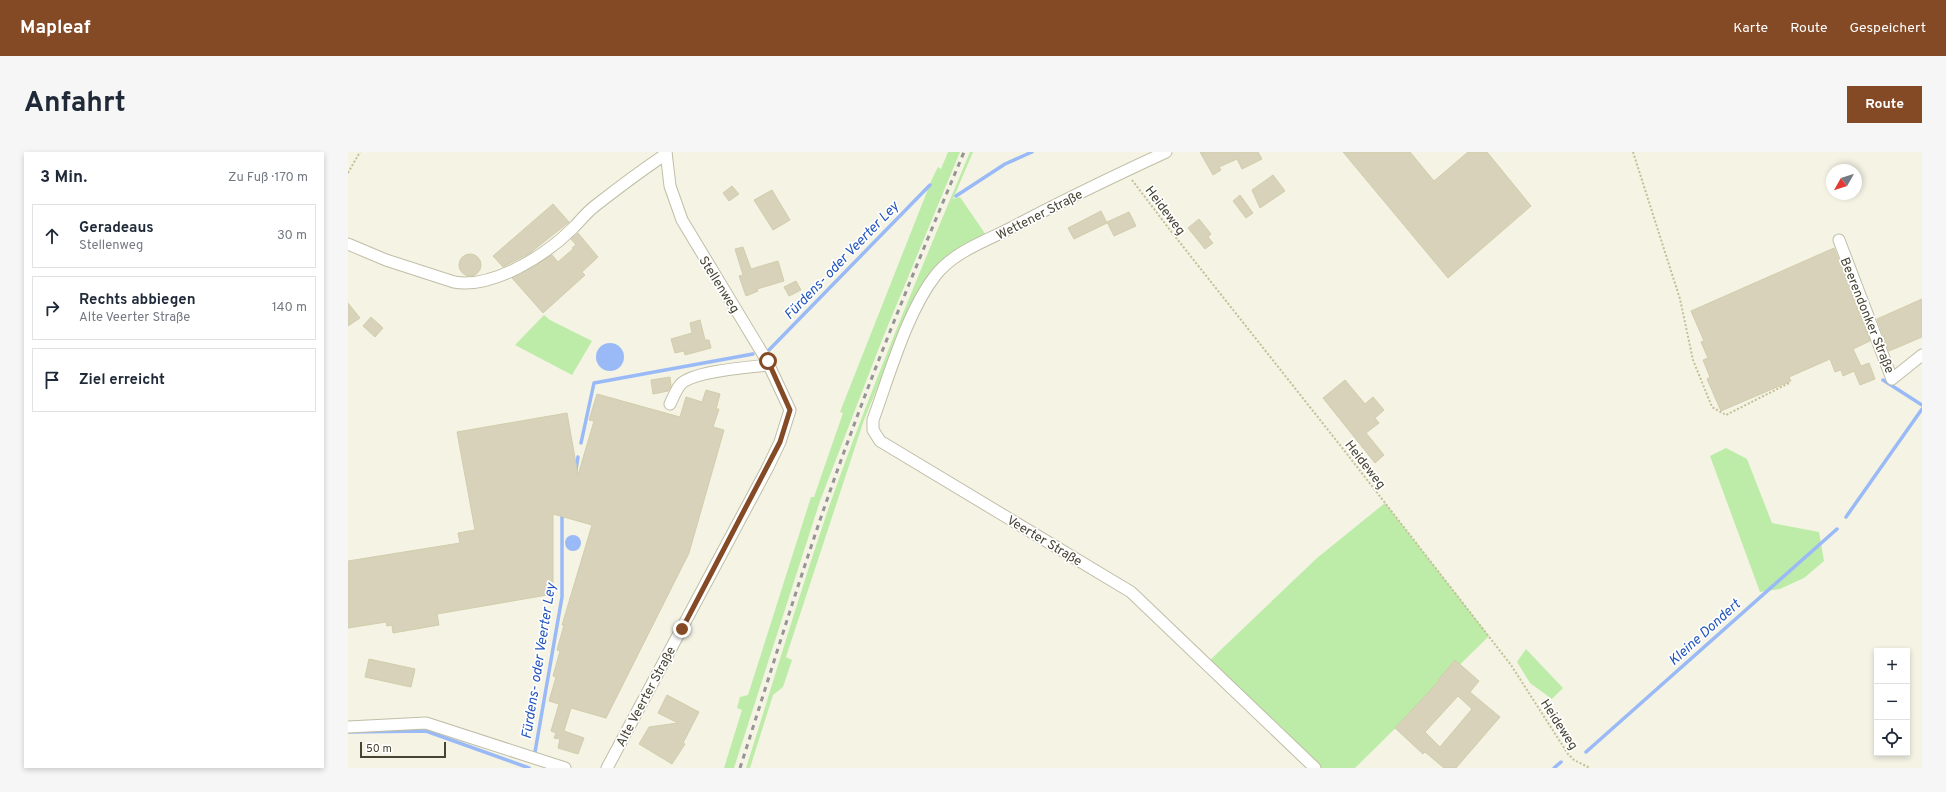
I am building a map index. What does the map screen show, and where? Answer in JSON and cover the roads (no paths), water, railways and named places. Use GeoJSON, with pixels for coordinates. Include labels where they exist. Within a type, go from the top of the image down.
{"type":"FeatureCollection","features":[{"type":"Feature","properties":{"kind":"street","name":"Wettener Straße"},"geometry":{"type":"LineString","coordinates":[[924,291],[936,274],[959,254],[1166,152]]}},
{"type":"Feature","properties":{"kind":"street"},"geometry":{"type":"LineString","coordinates":[[348,244],[386,260],[454,282],[480,282],[507,272],[540,254],[572,228],[594,207],[666,153]]}},
{"type":"Feature","properties":{"kind":"street","name":"Stellenweg"},"geometry":{"type":"LineString","coordinates":[[666,153],[670,186],[682,220],[769,365],[790,410]]}},
{"type":"Feature","properties":{"kind":"street","name":"Beerendonker Straße"},"geometry":{"type":"LineString","coordinates":[[1839,240],[1892,379],[1922,355]]}},
{"type":"Feature","properties":{"kind":"street","name":"Veerter Straße"},"geometry":{"type":"LineString","coordinates":[[924,291],[912,316],[873,420],[873,430],[880,441],[1131,592],[1315,768]]}},
{"type":"Feature","properties":{"kind":"street"},"geometry":{"type":"LineString","coordinates":[[670,404],[680,385],[686,380],[703,374],[769,365]]}},
{"type":"Feature","properties":{"kind":"street","name":"Alte Veerter Straße"},"geometry":{"type":"LineString","coordinates":[[607,768],[767,469],[780,442],[790,410]]}},
{"type":"Feature","properties":{"kind":"street"},"geometry":{"type":"LineString","coordinates":[[348,727],[426,723],[565,768]]}},
{"type":"Feature","properties":{"kind":"water"},"geometry":{"type":"Polygon","coordinates":[[[610,343],[620,347],[624,357],[620,367],[610,371],[600,367],[596,357],[600,347],[610,343]]]}},
{"type":"Feature","properties":{"kind":"water"},"geometry":{"type":"Polygon","coordinates":[[[570,535],[576,535],[581,540],[579,549],[576,551],[570,551],[565,546],[565,540],[570,535]]]}},
{"type":"Feature","properties":{"kind":"waterway","name":"Fürdens- oder Veerter Ley"},"geometry":{"type":"LineString","coordinates":[[956,196],[1005,164],[1032,152]]}},
{"type":"Feature","properties":{"kind":"waterway","name":"Fürdens- oder Veerter Ley"},"geometry":{"type":"LineString","coordinates":[[768,351],[930,185]]}},
{"type":"Feature","properties":{"kind":"waterway","name":"Fürdens- oder Veerter Ley"},"geometry":{"type":"LineString","coordinates":[[581,443],[594,383],[753,354]]}},
{"type":"Feature","properties":{"kind":"waterway","name":"Kleine Dondert"},"geometry":{"type":"LineString","coordinates":[[1883,380],[1922,405]]}},
{"type":"Feature","properties":{"kind":"waterway","name":"Kleine Dondert"},"geometry":{"type":"LineString","coordinates":[[1846,517],[1922,409]]}},
{"type":"Feature","properties":{"kind":"waterway","name":"Fürdens- oder Veerter Ley"},"geometry":{"type":"LineString","coordinates":[[576,470],[578,457]]}},
{"type":"Feature","properties":{"kind":"waterway","name":"Fürdens- oder Veerter Ley"},"geometry":{"type":"LineString","coordinates":[[535,752],[562,597],[562,513]]}},
{"type":"Feature","properties":{"kind":"waterway","name":"Kleine Dondert"},"geometry":{"type":"LineString","coordinates":[[1586,752],[1837,529]]}},
{"type":"Feature","properties":{"kind":"waterway","name":"Fürdens- oder Veerter Ley"},"geometry":{"type":"LineString","coordinates":[[348,732],[426,731],[529,768]]}},
{"type":"Feature","properties":{"kind":"waterway","name":"Kleine Dondert"},"geometry":{"type":"LineString","coordinates":[[1554,768],[1561,762]]}},
{"type":"Feature","properties":{"kind":"railway"},"geometry":{"type":"LineString","coordinates":[[740,768],[821,516],[836,474],[864,397],[964,152]]}}]}
